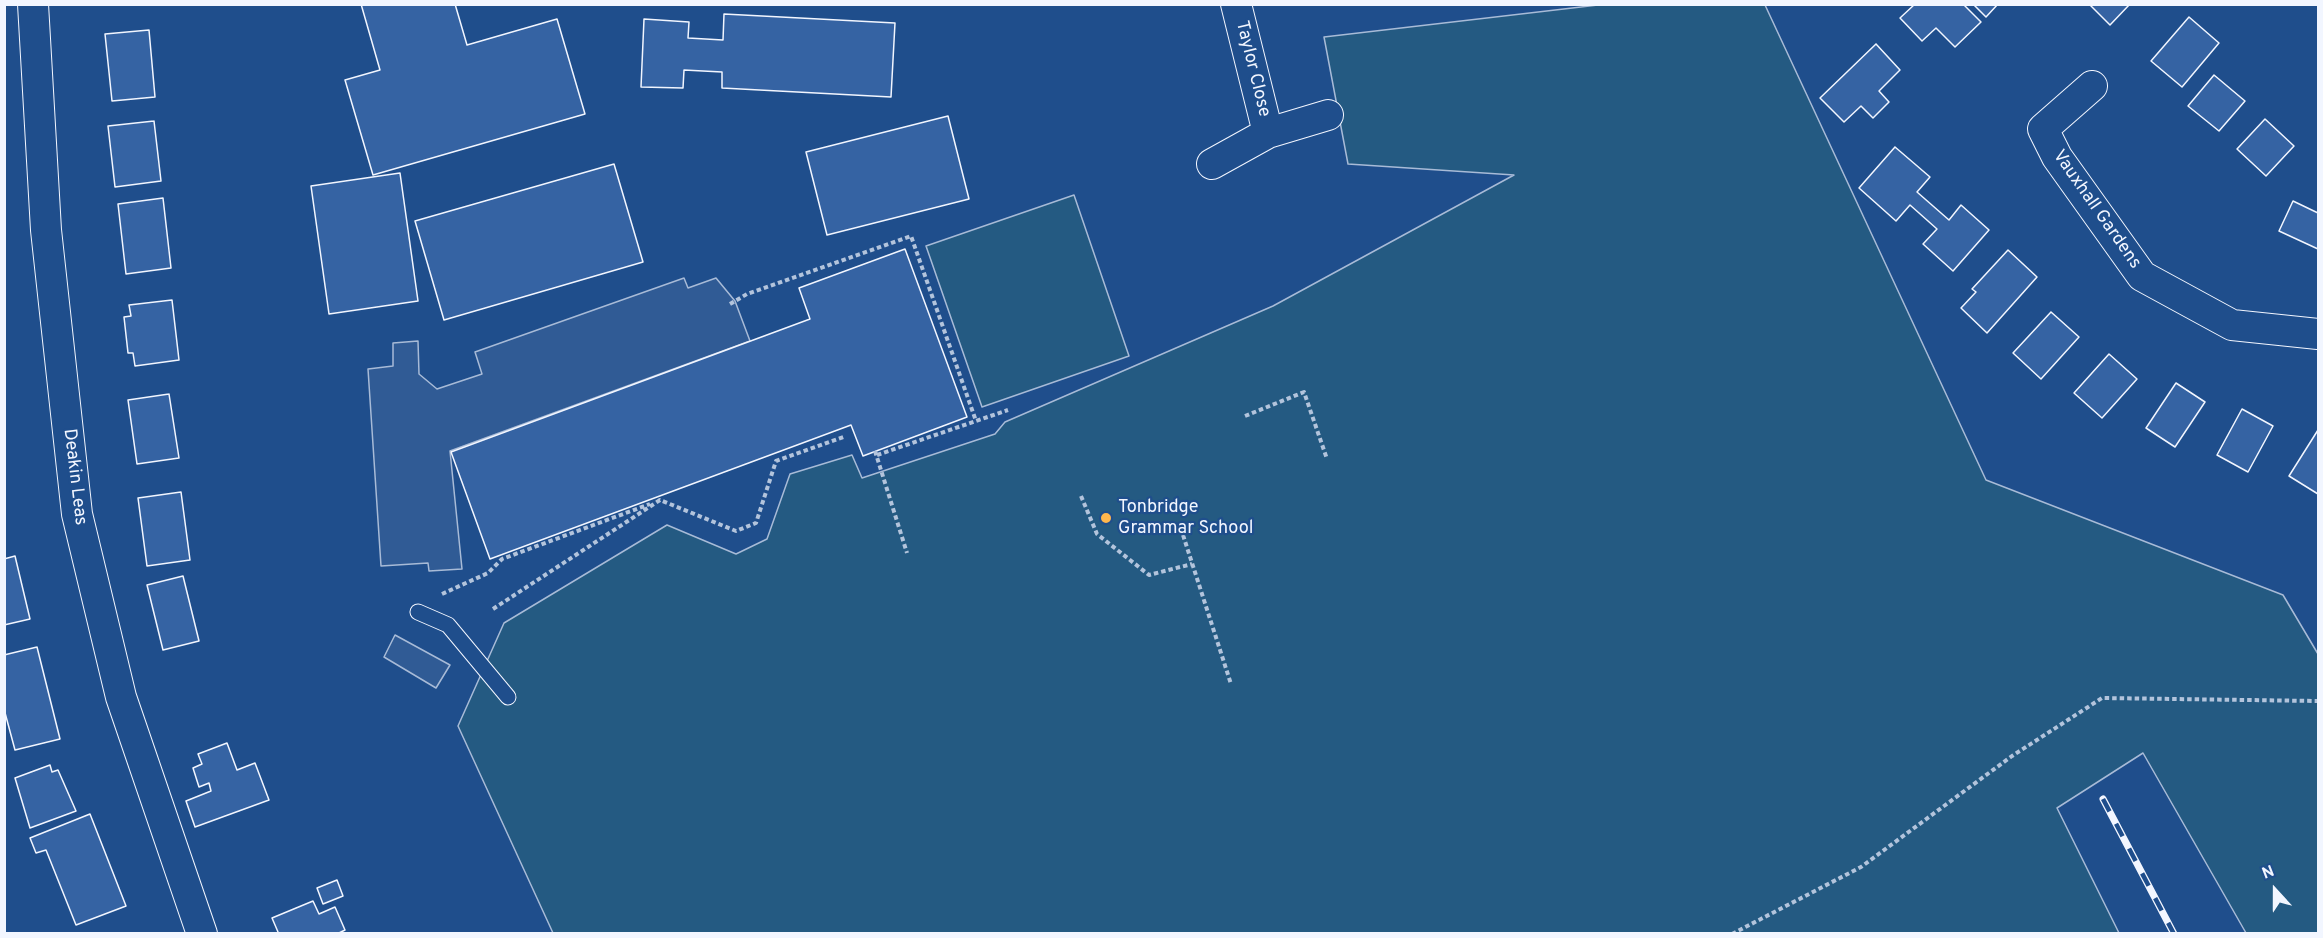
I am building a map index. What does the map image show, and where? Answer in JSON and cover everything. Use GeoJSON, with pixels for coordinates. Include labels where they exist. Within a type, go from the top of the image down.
{"type":"FeatureCollection","features":[{"type":"Feature","properties":{"kind":"street","name":"Deakin Leas"},"geometry":{"type":"LineString","coordinates":[[33,4],[46,231],[77,514],[121,697],[202,933]]}},
{"type":"Feature","properties":{"kind":"street","name":"Taylor Close"},"geometry":{"type":"LineString","coordinates":[[1236,4],[1268,133]]}},
{"type":"Feature","properties":{"kind":"street","name":"Vauxhall Gardens"},"geometry":{"type":"LineString","coordinates":[[2092,86],[2043,129],[2058,157],[2142,276],[2232,325],[2319,334]]}},
{"type":"Feature","properties":{"kind":"street","name":"Taylor Close"},"geometry":{"type":"LineString","coordinates":[[1212,164],[1268,133],[1328,115]]}},
{"type":"Feature","properties":{"kind":"lane"},"geometry":{"type":"LineString","coordinates":[[418,612],[448,624],[508,697]]}},
{"type":"Feature","properties":{"kind":"path"},"geometry":{"type":"LineString","coordinates":[[730,304],[747,294],[911,236],[976,421]]}},
{"type":"Feature","properties":{"kind":"path"},"geometry":{"type":"LineString","coordinates":[[1245,416],[1304,393],[1327,459]]}},
{"type":"Feature","properties":{"kind":"path"},"geometry":{"type":"LineString","coordinates":[[907,553],[876,453],[1008,410]]}},
{"type":"Feature","properties":{"kind":"path"},"geometry":{"type":"LineString","coordinates":[[439,595],[488,573],[502,559],[660,500],[736,531],[756,524],[776,461],[846,436]]}},
{"type":"Feature","properties":{"kind":"path"},"geometry":{"type":"LineString","coordinates":[[1081,496],[1097,534],[1149,575],[1192,564]]}},
{"type":"Feature","properties":{"kind":"path"},"geometry":{"type":"LineString","coordinates":[[493,609],[660,500]]}},
{"type":"Feature","properties":{"kind":"path"},"geometry":{"type":"LineString","coordinates":[[1183,535],[1231,684]]}},
{"type":"Feature","properties":{"kind":"path"},"geometry":{"type":"LineString","coordinates":[[1732,933],[1861,867],[2012,756],[2102,698],[2319,700]]}},
{"type":"Feature","properties":{"kind":"shaded area","name":"Tonbridge Grammar School"},"geometry":{"type":"Polygon","coordinates":[[[1598,5],[1765,5],[1986,480],[2283,595],[2318,654],[2318,933],[2246,933],[2143,753],[2057,808],[2119,933],[553,933],[458,726],[504,623],[667,525],[736,554],[767,539],[790,474],[852,455],[862,478],[995,434],[1005,422],[1273,306],[1514,175],[1348,164],[1324,37],[1598,5]]]}},
{"type":"Feature","properties":{"kind":"shaded area"},"geometry":{"type":"Polygon","coordinates":[[[1074,195],[1129,356],[982,407],[926,246],[1074,195]]]}},
{"type":"Feature","properties":{"kind":"shaded area"},"geometry":{"type":"Polygon","coordinates":[[[684,278],[688,288],[716,278],[735,301],[750,341],[450,451],[462,569],[429,571],[428,563],[381,566],[368,369],[393,366],[393,343],[418,341],[419,374],[437,389],[482,374],[475,352],[684,278]]]}},
{"type":"Feature","properties":{"kind":"shaded area"},"geometry":{"type":"Polygon","coordinates":[[[395,635],[450,665],[436,688],[384,657],[395,635]]]}},
{"type":"Feature","properties":{"kind":"building"},"geometry":{"type":"Polygon","coordinates":[[[361,4],[455,4],[467,45],[557,19],[585,114],[373,175],[345,80],[380,70],[361,4]]]}},
{"type":"Feature","properties":{"kind":"building"},"geometry":{"type":"Polygon","coordinates":[[[1915,4],[1963,4],[1981,22],[1955,47],[1936,28],[1922,41],[1900,18],[1915,4]]]}},
{"type":"Feature","properties":{"kind":"building"},"geometry":{"type":"Polygon","coordinates":[[[1973,4],[1998,4],[1986,17],[1973,4]]]}},
{"type":"Feature","properties":{"kind":"building"},"geometry":{"type":"Polygon","coordinates":[[[2089,4],[2130,4],[2110,25],[2089,4]]]}},
{"type":"Feature","properties":{"kind":"building"},"geometry":{"type":"Polygon","coordinates":[[[724,14],[895,23],[891,97],[722,88],[722,72],[684,70],[683,88],[641,87],[644,19],[689,22],[688,38],[723,40],[724,14]]]}},
{"type":"Feature","properties":{"kind":"building"},"geometry":{"type":"Polygon","coordinates":[[[2189,17],[2219,43],[2182,87],[2151,61],[2189,17]]]}},
{"type":"Feature","properties":{"kind":"building"},"geometry":{"type":"Polygon","coordinates":[[[149,30],[155,97],[112,101],[105,34],[149,30]]]}},
{"type":"Feature","properties":{"kind":"building"},"geometry":{"type":"Polygon","coordinates":[[[1876,44],[1900,70],[1879,91],[1889,102],[1873,118],[1861,106],[1844,122],[1820,98],[1876,44]]]}},
{"type":"Feature","properties":{"kind":"building"},"geometry":{"type":"Polygon","coordinates":[[[2214,75],[2245,101],[2219,131],[2188,106],[2214,75]]]}},
{"type":"Feature","properties":{"kind":"building"},"geometry":{"type":"Polygon","coordinates":[[[948,116],[969,199],[827,235],[806,152],[948,116]]]}},
{"type":"Feature","properties":{"kind":"building"},"geometry":{"type":"Polygon","coordinates":[[[2265,119],[2294,146],[2266,176],[2237,149],[2265,119]]]}},
{"type":"Feature","properties":{"kind":"building"},"geometry":{"type":"Polygon","coordinates":[[[154,121],[161,181],[115,187],[108,126],[154,121]]]}},
{"type":"Feature","properties":{"kind":"building"},"geometry":{"type":"Polygon","coordinates":[[[1895,147],[1930,177],[1917,192],[1949,220],[1961,205],[1989,230],[1953,271],[1923,244],[1937,229],[1910,205],[1896,221],[1859,188],[1895,147]]]}},
{"type":"Feature","properties":{"kind":"building"},"geometry":{"type":"Polygon","coordinates":[[[614,164],[643,262],[444,320],[415,221],[614,164]]]}},
{"type":"Feature","properties":{"kind":"building"},"geometry":{"type":"Polygon","coordinates":[[[400,173],[418,301],[329,314],[311,186],[400,173]]]}},
{"type":"Feature","properties":{"kind":"building"},"geometry":{"type":"Polygon","coordinates":[[[163,198],[171,268],[126,274],[118,204],[163,198]]]}},
{"type":"Feature","properties":{"kind":"building"},"geometry":{"type":"Polygon","coordinates":[[[2293,201],[2318,213],[2318,249],[2279,231],[2293,201]]]}},
{"type":"Feature","properties":{"kind":"building"},"geometry":{"type":"Polygon","coordinates":[[[905,249],[967,417],[863,456],[851,425],[490,559],[451,452],[810,319],[799,288],[905,249]]]}},
{"type":"Feature","properties":{"kind":"building"},"geometry":{"type":"Polygon","coordinates":[[[2008,250],[2037,277],[1987,333],[1961,308],[1976,292],[1972,289],[2008,250]]]}},
{"type":"Feature","properties":{"kind":"building"},"geometry":{"type":"Polygon","coordinates":[[[172,300],[179,360],[135,366],[133,353],[128,353],[124,317],[131,316],[129,305],[172,300]]]}},
{"type":"Feature","properties":{"kind":"building"},"geometry":{"type":"Polygon","coordinates":[[[2051,312],[2079,337],[2041,379],[2013,353],[2051,312]]]}},
{"type":"Feature","properties":{"kind":"building"},"geometry":{"type":"Polygon","coordinates":[[[2109,354],[2137,379],[2102,418],[2074,393],[2109,354]]]}},
{"type":"Feature","properties":{"kind":"building"},"geometry":{"type":"Polygon","coordinates":[[[2176,383],[2205,402],[2175,447],[2146,428],[2176,383]]]}},
{"type":"Feature","properties":{"kind":"building"},"geometry":{"type":"Polygon","coordinates":[[[169,394],[179,458],[137,464],[128,400],[169,394]]]}},
{"type":"Feature","properties":{"kind":"building"},"geometry":{"type":"Polygon","coordinates":[[[2242,409],[2273,426],[2248,472],[2217,455],[2242,409]]]}},
{"type":"Feature","properties":{"kind":"building"},"geometry":{"type":"Polygon","coordinates":[[[2318,430],[2318,494],[2289,476],[2318,430]]]}},
{"type":"Feature","properties":{"kind":"building"},"geometry":{"type":"Polygon","coordinates":[[[181,492],[190,560],[147,566],[138,498],[181,492]]]}},
{"type":"Feature","properties":{"kind":"building"},"geometry":{"type":"Polygon","coordinates":[[[15,556],[30,619],[4,625],[4,559],[15,556]]]}},
{"type":"Feature","properties":{"kind":"building"},"geometry":{"type":"Polygon","coordinates":[[[183,576],[199,641],[163,650],[147,585],[183,576]]]}},
{"type":"Feature","properties":{"kind":"building"},"geometry":{"type":"Polygon","coordinates":[[[37,647],[60,739],[15,750],[4,709],[4,655],[37,647]]]}},
{"type":"Feature","properties":{"kind":"building"},"geometry":{"type":"Polygon","coordinates":[[[227,743],[237,770],[255,763],[269,800],[195,827],[186,801],[211,791],[209,783],[199,787],[193,768],[202,764],[198,754],[227,743]]]}},
{"type":"Feature","properties":{"kind":"building"},"geometry":{"type":"Polygon","coordinates":[[[50,765],[52,772],[58,770],[76,811],[30,828],[15,778],[50,765]]]}},
{"type":"Feature","properties":{"kind":"building"},"geometry":{"type":"Polygon","coordinates":[[[90,814],[126,906],[76,925],[46,850],[36,853],[30,838],[90,814]]]}},
{"type":"Feature","properties":{"kind":"building"},"geometry":{"type":"Polygon","coordinates":[[[337,880],[343,896],[323,904],[317,888],[337,880]]]}},
{"type":"Feature","properties":{"kind":"building"},"geometry":{"type":"Polygon","coordinates":[[[313,901],[319,914],[335,907],[345,930],[337,934],[275,934],[278,932],[272,918],[313,901]]]}},
{"type":"Feature","properties":{"kind":"railway"},"geometry":{"type":"LineString","coordinates":[[2103,799],[2174,934]]}},
{"type":"Feature","properties":{"kind":"place","name":"Tonbridge Grammar School"},"geometry":{"type":"Point","coordinates":[1106,518]}}]}
